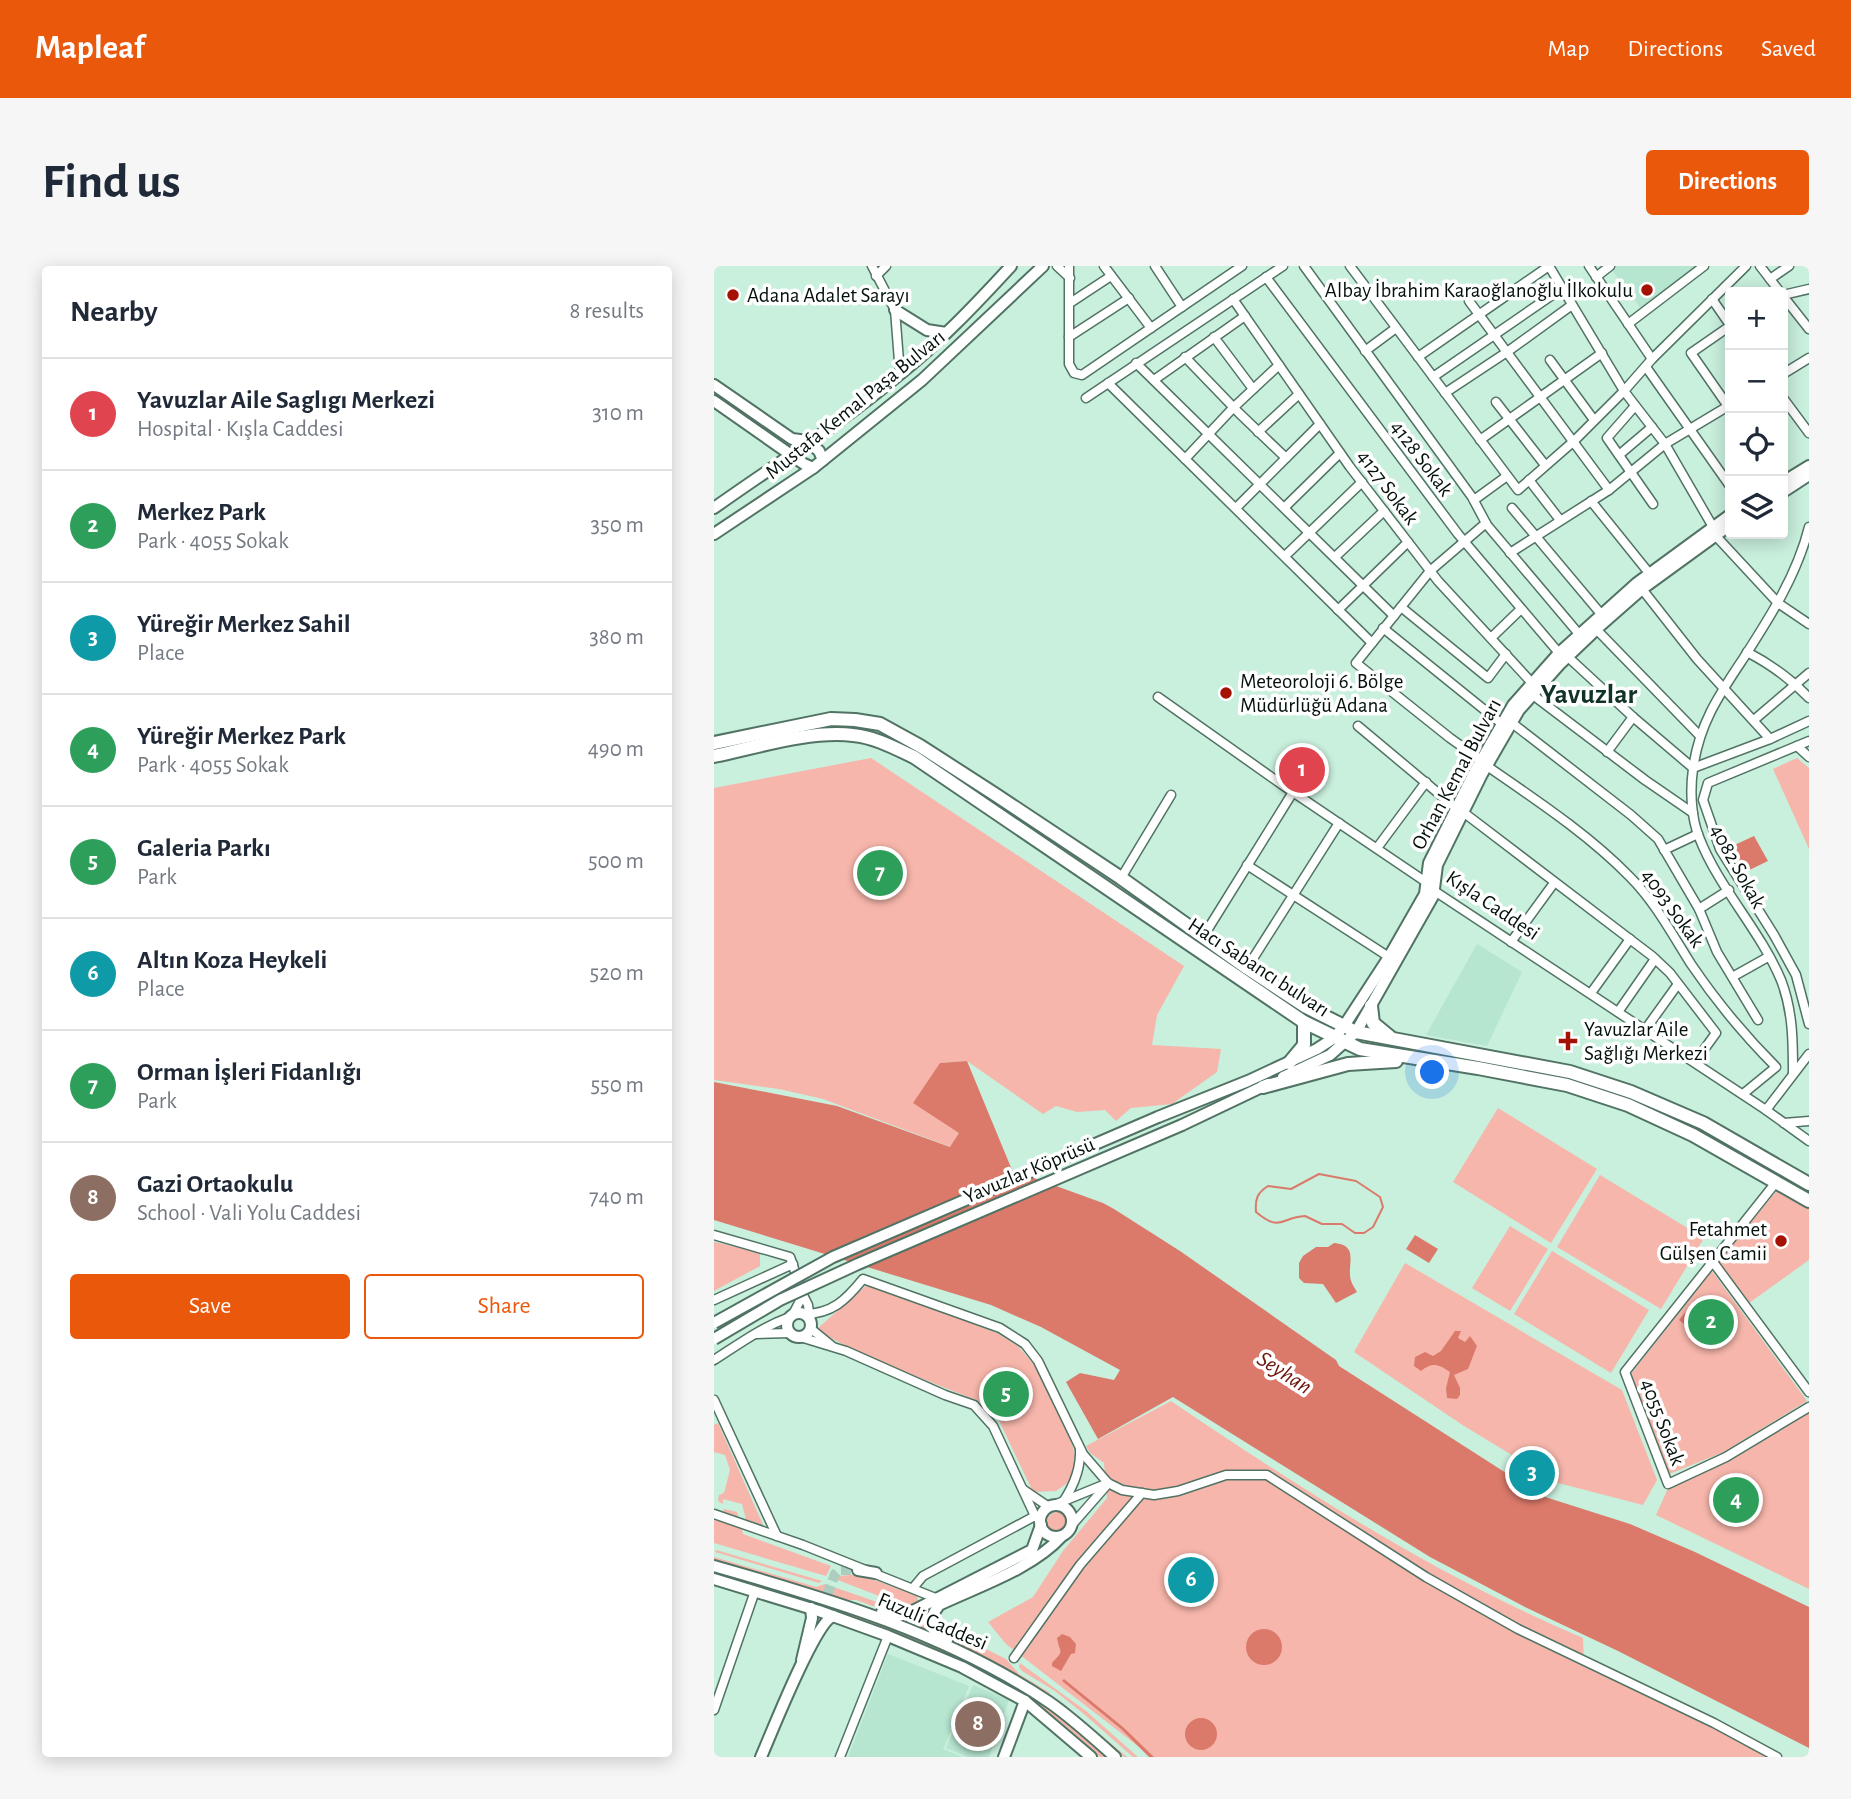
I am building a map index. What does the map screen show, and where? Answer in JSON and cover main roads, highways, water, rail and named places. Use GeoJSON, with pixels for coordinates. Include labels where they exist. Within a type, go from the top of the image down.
{"type":"FeatureCollection","features":[{"type":"Feature","properties":{"kind":"main road","name":"Mustafa Kemal Paşa Bulvarı"},"geometry":{"type":"LineString","coordinates":[[714,508],[900,374],[946,333],[1011,266]]}},
{"type":"Feature","properties":{"kind":"main road","name":"Mustafa Kemal Paşa Bulvarı"},"geometry":{"type":"LineString","coordinates":[[714,534],[813,468],[922,380],[1043,266]]}},
{"type":"Feature","properties":{"kind":"main road"},"geometry":{"type":"LineString","coordinates":[[895,310],[927,330],[946,333]]}},
{"type":"Feature","properties":{"kind":"main road"},"geometry":{"type":"LineString","coordinates":[[714,385],[792,439],[808,441],[823,460]]}},
{"type":"Feature","properties":{"kind":"main road"},"geometry":{"type":"LineString","coordinates":[[714,401],[813,468]]}},
{"type":"Feature","properties":{"kind":"main road"},"geometry":{"type":"LineString","coordinates":[[1788,480],[1809,466]]}},
{"type":"Feature","properties":{"kind":"main road"},"geometry":{"type":"LineString","coordinates":[[1788,481],[1809,475]]}},
{"type":"Feature","properties":{"kind":"main road","name":"Orhan Kemal Bulvarı"},"geometry":{"type":"LineString","coordinates":[[1563,655],[1725,520]]}},
{"type":"Feature","properties":{"kind":"main road","name":"Orhan Kemal Bulvarı"},"geometry":{"type":"LineString","coordinates":[[1350,1029],[1430,886],[1460,810],[1484,763],[1532,689],[1579,635],[1649,573],[1725,526]]}},
{"type":"Feature","properties":{"kind":"main road","name":"Hacı Sabancı bulvarı"},"geometry":{"type":"LineString","coordinates":[[714,743],[831,719],[880,724],[920,746],[1121,878],[1306,1007],[1350,1029],[1570,1072],[1631,1092],[1703,1123],[1809,1184]]}},
{"type":"Feature","properties":{"kind":"main road","name":"Hacı Sabancı bulvarı"},"geometry":{"type":"LineString","coordinates":[[714,756],[828,734],[867,738],[914,757],[1304,1022],[1339,1041],[1360,1049],[1567,1085],[1616,1101],[1693,1135],[1809,1200]]}},
{"type":"Feature","properties":{"kind":"main road","name":"Orhan Kemal Bulvarı"},"geometry":{"type":"LineString","coordinates":[[1339,1041],[1371,1006],[1433,896],[1430,886]]}},
{"type":"Feature","properties":{"kind":"main road"},"geometry":{"type":"LineString","coordinates":[[1371,1006],[1373,1023],[1394,1039]]}},
{"type":"Feature","properties":{"kind":"main road"},"geometry":{"type":"LineString","coordinates":[[1289,1063],[1304,1045],[1304,1022]]}},
{"type":"Feature","properties":{"kind":"main road","name":"Yavuzlar Köprüsü"},"geometry":{"type":"LineString","coordinates":[[714,1322],[833,1257],[1339,1041]]}},
{"type":"Feature","properties":{"kind":"main road","name":"Yavuzlar Köprüsü"},"geometry":{"type":"LineString","coordinates":[[714,1339],[780,1300],[858,1264],[1182,1125],[1263,1087],[1330,1055],[1339,1041]]}},
{"type":"Feature","properties":{"kind":"main road"},"geometry":{"type":"LineString","coordinates":[[1263,1087],[1348,1064],[1421,1060]]}},
{"type":"Feature","properties":{"kind":"main road"},"geometry":{"type":"LineString","coordinates":[[803,1318],[805,1335],[793,1335],[787,1325],[803,1318]]}},
{"type":"Feature","properties":{"kind":"main road"},"geometry":{"type":"LineString","coordinates":[[846,1605],[858,1603],[895,1617],[907,1614],[1032,1550],[1042,1514],[1055,1505],[1068,1511],[1071,1526],[1049,1550],[1032,1561],[939,1605],[930,1623],[937,1636],[956,1645],[966,1654]]}},
{"type":"Feature","properties":{"kind":"main road"},"geometry":{"type":"LineString","coordinates":[[1039,1521],[1046,1534],[1062,1536]]}},
{"type":"Feature","properties":{"kind":"main road","name":"Fuzuli Caddesi"},"geometry":{"type":"LineString","coordinates":[[714,1566],[846,1605],[966,1654],[1050,1703],[1115,1757]]}},
{"type":"Feature","properties":{"kind":"main road"},"geometry":{"type":"LineString","coordinates":[[858,1570],[876,1573]]}},
{"type":"Feature","properties":{"kind":"main road","name":"Fuzuli Caddesi"},"geometry":{"type":"LineString","coordinates":[[714,1579],[811,1608],[962,1667],[1025,1701],[1091,1757]]}},
{"type":"Feature","properties":{"kind":"main road"},"geometry":{"type":"LineString","coordinates":[[801,1663],[803,1645],[812,1618],[811,1608]]}},
{"type":"Feature","properties":{"kind":"main road"},"geometry":{"type":"LineString","coordinates":[[801,1663],[824,1621],[833,1616]]}},
{"type":"Feature","properties":{"kind":"main road"},"geometry":{"type":"LineString","coordinates":[[761,1757],[808,1646]]}},
{"type":"Feature","properties":{"kind":"main road"},"geometry":{"type":"LineString","coordinates":[[1004,1757],[1025,1701]]}},
{"type":"Feature","properties":{"kind":"water"},"geometry":{"type":"Polygon","coordinates":[[[1754,836],[1768,861],[1743,873],[1728,848],[1754,836]]]}},
{"type":"Feature","properties":{"kind":"water","name":"Seyhan"},"geometry":{"type":"Polygon","coordinates":[[[967,1061],[1012,1170],[1114,1209],[1180,1251],[1336,1360],[1339,1366],[1542,1496],[1630,1524],[1809,1607],[1809,1748],[1430,1557],[1173,1397],[1098,1439],[1066,1382],[1080,1373],[1114,1380],[1120,1370],[1041,1327],[991,1305],[714,1220],[714,1082],[837,1106],[950,1147],[959,1133],[913,1103],[940,1063],[967,1061]]]}},
{"type":"Feature","properties":{"kind":"water"},"geometry":{"type":"Polygon","coordinates":[[[1415,1235],[1438,1249],[1429,1263],[1406,1249],[1415,1235]]]}},
{"type":"Feature","properties":{"kind":"water"},"geometry":{"type":"Polygon","coordinates":[[[1334,1243],[1349,1250],[1350,1277],[1357,1292],[1336,1303],[1323,1284],[1304,1283],[1299,1278],[1299,1263],[1303,1256],[1316,1247],[1328,1247],[1334,1243]]]}},
{"type":"Feature","properties":{"kind":"water"},"geometry":{"type":"Polygon","coordinates":[[[1695,1300],[1704,1307],[1688,1327],[1679,1320],[1695,1300]]]}},
{"type":"Feature","properties":{"kind":"water"},"geometry":{"type":"Polygon","coordinates":[[[1455,1331],[1461,1331],[1458,1338],[1465,1342],[1470,1336],[1477,1346],[1468,1369],[1454,1375],[1460,1388],[1457,1399],[1447,1398],[1446,1388],[1450,1372],[1435,1365],[1421,1371],[1414,1366],[1415,1357],[1425,1352],[1433,1356],[1441,1351],[1455,1331]]]}},
{"type":"Feature","properties":{"kind":"water"},"geometry":{"type":"Polygon","coordinates":[[[1264,1629],[1277,1634],[1282,1647],[1277,1660],[1264,1665],[1251,1660],[1246,1647],[1251,1634],[1264,1629]]]}},
{"type":"Feature","properties":{"kind":"water"},"geometry":{"type":"Polygon","coordinates":[[[1062,1634],[1070,1637],[1076,1644],[1075,1653],[1071,1654],[1061,1671],[1052,1666],[1052,1663],[1060,1653],[1057,1638],[1062,1634]]]}},
{"type":"Feature","properties":{"kind":"water"},"geometry":{"type":"Polygon","coordinates":[[[1064,1679],[1123,1727],[1154,1757],[1149,1757],[1121,1729],[1062,1681],[1064,1679]]]}},
{"type":"Feature","properties":{"kind":"water"},"geometry":{"type":"Polygon","coordinates":[[[1201,1718],[1212,1723],[1217,1734],[1212,1745],[1201,1750],[1190,1745],[1185,1734],[1190,1723],[1201,1718]]]}},
{"type":"Feature","properties":{"kind":"waterway"},"geometry":{"type":"LineString","coordinates":[[1319,1174],[1356,1181],[1380,1197],[1383,1207],[1373,1227],[1364,1233],[1355,1233],[1342,1224],[1322,1224],[1305,1216],[1276,1223],[1256,1212],[1258,1197],[1268,1186],[1291,1189],[1319,1174]]}},
{"type":"Feature","properties":{"kind":"tunnel"},"geometry":{"type":"LineString","coordinates":[[811,1637],[835,1574],[839,1570],[858,1570]]}},
{"type":"Feature","properties":{"kind":"place","name":"Albay İbrahim Karaoğlanoğlu İlkokulu"},"geometry":{"type":"Point","coordinates":[1647,290]}},
{"type":"Feature","properties":{"kind":"place","name":"Adana Adalet Sarayı"},"geometry":{"type":"Point","coordinates":[733,295]}},
{"type":"Feature","properties":{"kind":"place","name":"Meteoroloji 6. Bölge Müdürlüğü Adana"},"geometry":{"type":"Point","coordinates":[1226,693]}},
{"type":"Feature","properties":{"kind":"place","name":"Yavuzlar Aile Saglıgı Merkezi"},"geometry":{"type":"Point","coordinates":[1302,770]}},
{"type":"Feature","properties":{"kind":"place","name":"Orman İşleri Fidanlığı"},"geometry":{"type":"Point","coordinates":[880,873]}},
{"type":"Feature","properties":{"kind":"place","name":"Yavuzlar Aile Sağlığı Merkezi"},"geometry":{"type":"Point","coordinates":[1568,1041]}},
{"type":"Feature","properties":{"kind":"place","name":"Fetahmet Gülşen Camii"},"geometry":{"type":"Point","coordinates":[1781,1241]}},
{"type":"Feature","properties":{"kind":"place","name":"Merkez Park"},"geometry":{"type":"Point","coordinates":[1711,1322]}},
{"type":"Feature","properties":{"kind":"place","name":"Galeria Parkı"},"geometry":{"type":"Point","coordinates":[1006,1394]}},
{"type":"Feature","properties":{"kind":"place","name":"Yüreğir Merkez Sahil"},"geometry":{"type":"Point","coordinates":[1532,1473]}},
{"type":"Feature","properties":{"kind":"place","name":"Yüreğir Merkez Park"},"geometry":{"type":"Point","coordinates":[1736,1500]}},
{"type":"Feature","properties":{"kind":"place","name":"Altın Koza Heykeli"},"geometry":{"type":"Point","coordinates":[1191,1580]}},
{"type":"Feature","properties":{"kind":"place","name":"Gazi Ortaokulu"},"geometry":{"type":"Point","coordinates":[978,1724]}},
{"type":"Feature","properties":{"kind":"district","name":"Yavuzlar"},"geometry":{"type":"Point","coordinates":[1589,693]}}]}
